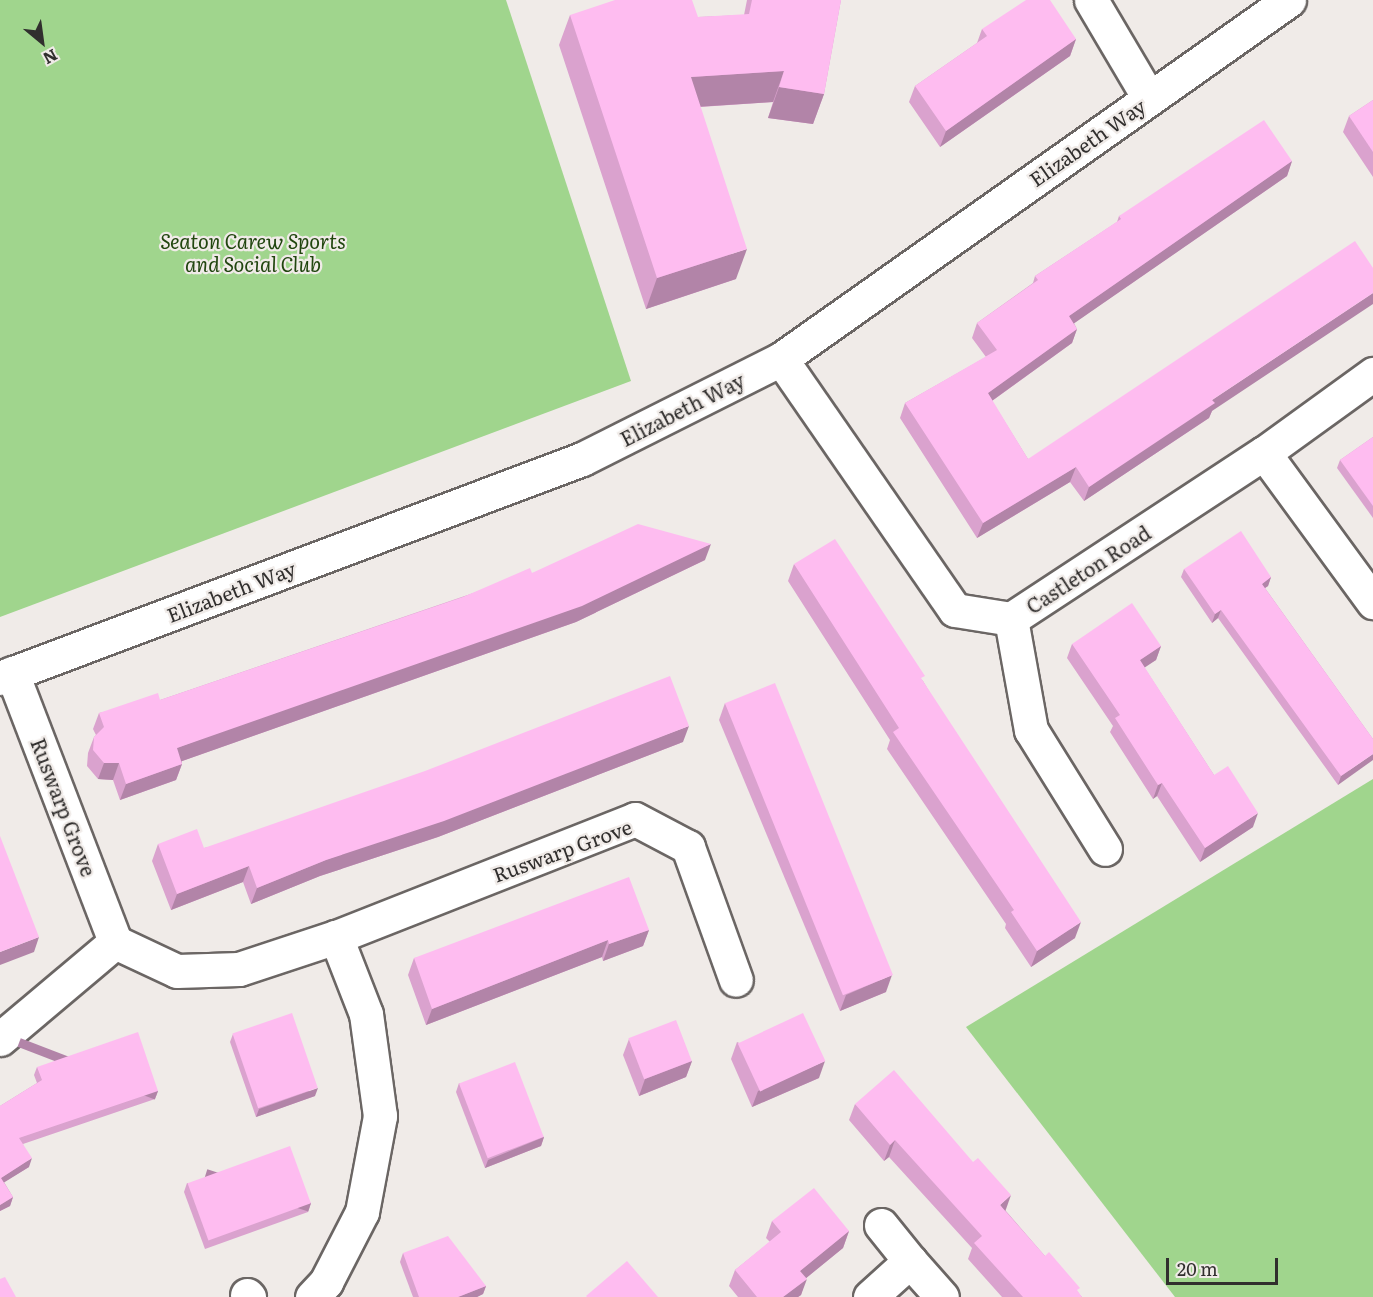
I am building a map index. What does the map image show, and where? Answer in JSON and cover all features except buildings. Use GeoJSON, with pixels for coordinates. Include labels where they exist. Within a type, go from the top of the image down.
{"type":"FeatureCollection","features":[{"type":"Feature","properties":{"kind":"street"},"geometry":{"type":"LineString","coordinates":[[1091,0],[1149,98]]}},
{"type":"Feature","properties":{"kind":"street","name":"Elizabeth Way"},"geometry":{"type":"LineString","coordinates":[[6,675],[582,459],[781,359],[1289,0]]}},
{"type":"Feature","properties":{"kind":"street","name":"Castleton Road"},"geometry":{"type":"LineString","coordinates":[[781,359],[955,610],[1011,619],[1264,453],[1373,374]]}},
{"type":"Feature","properties":{"kind":"street"},"geometry":{"type":"LineString","coordinates":[[1264,453],[1373,602]]}},
{"type":"Feature","properties":{"kind":"street"},"geometry":{"type":"LineString","coordinates":[[1011,619],[1031,730],[1105,849]]}},
{"type":"Feature","properties":{"kind":"street","name":"Ruswarp Grove"},"geometry":{"type":"LineString","coordinates":[[6,675],[115,942],[177,971],[239,969],[336,937],[635,819],[688,847],[736,980]]}},
{"type":"Feature","properties":{"kind":"street"},"geometry":{"type":"LineString","coordinates":[[312,1297],[326,1282],[362,1212],[380,1116],[366,1014],[336,937]]}},
{"type":"Feature","properties":{"kind":"street"},"geometry":{"type":"LineString","coordinates":[[0,1039],[115,942]]}},
{"type":"Feature","properties":{"kind":"street"},"geometry":{"type":"LineString","coordinates":[[881,1225],[942,1297]]}},
{"type":"Feature","properties":{"kind":"street"},"geometry":{"type":"LineString","coordinates":[[870,1297],[910,1261]]}},
{"type":"Feature","properties":{"kind":"green space","name":"Seaton Carew Sports and Social Club"},"geometry":{"type":"Polygon","coordinates":[[[0,0],[506,0],[631,381],[0,617],[0,0]]]}},
{"type":"Feature","properties":{"kind":"green space"},"geometry":{"type":"Polygon","coordinates":[[[1373,779],[1373,1297],[1175,1297],[966,1027],[1373,779]]]}}]}
